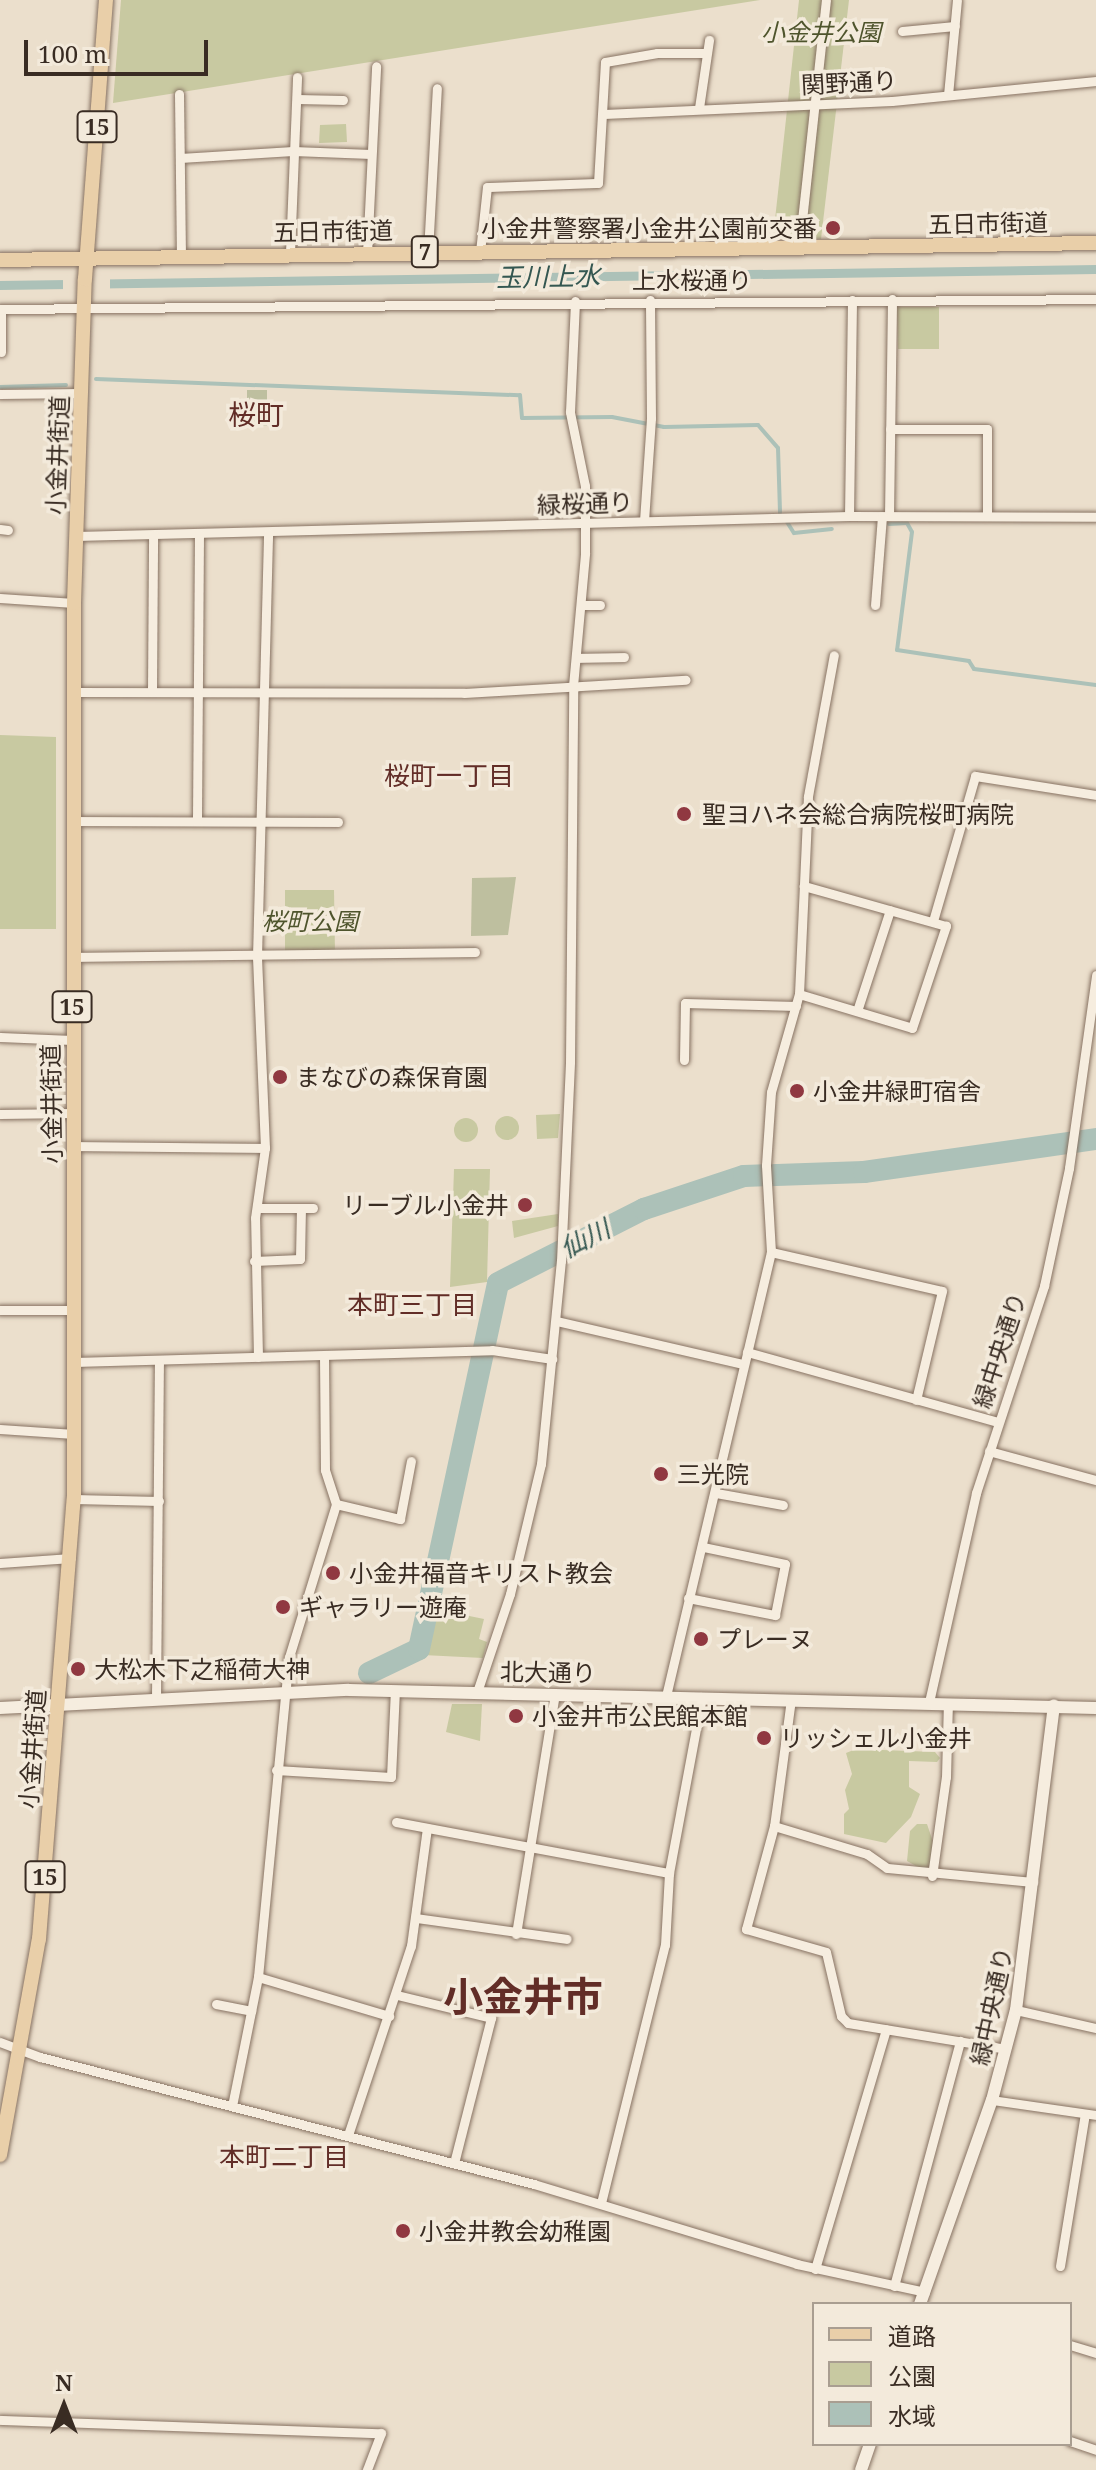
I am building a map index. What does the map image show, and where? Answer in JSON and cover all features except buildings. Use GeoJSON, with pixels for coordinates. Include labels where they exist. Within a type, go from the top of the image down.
{"type":"FeatureCollection","features":[{"type":"Feature","properties":{"kind":"main road","name":"小金井街道"},"geometry":{"type":"LineString","coordinates":[[0,2155],[39,1939],[74,1499],[71,821],[74,603],[85,279],[106,0]]}},
{"type":"Feature","properties":{"kind":"main road","name":"五日市街道"},"geometry":{"type":"LineString","coordinates":[[0,260],[88,255],[1096,243]]}},
{"type":"Feature","properties":{"kind":"street"},"geometry":{"type":"LineString","coordinates":[[799,248],[826,0]]}},
{"type":"Feature","properties":{"kind":"street"},"geometry":{"type":"LineString","coordinates":[[948,95],[957,0]]}},
{"type":"Feature","properties":{"kind":"street"},"geometry":{"type":"LineString","coordinates":[[902,31],[955,26]]}},
{"type":"Feature","properties":{"kind":"street"},"geometry":{"type":"LineString","coordinates":[[699,108],[709,40]]}},
{"type":"Feature","properties":{"kind":"street"},"geometry":{"type":"LineString","coordinates":[[480,252],[487,187],[598,183],[605,62],[657,53],[706,53]]}},
{"type":"Feature","properties":{"kind":"street"},"geometry":{"type":"LineString","coordinates":[[367,253],[376,66]]}},
{"type":"Feature","properties":{"kind":"street"},"geometry":{"type":"LineString","coordinates":[[290,253],[297,77]]}},
{"type":"Feature","properties":{"kind":"street","name":"関野通り"},"geometry":{"type":"LineString","coordinates":[[604,114],[813,105],[1096,81]]}},
{"type":"Feature","properties":{"kind":"street"},"geometry":{"type":"LineString","coordinates":[[428,252],[437,88]]}},
{"type":"Feature","properties":{"kind":"street"},"geometry":{"type":"LineString","coordinates":[[179,94],[181,255]]}},
{"type":"Feature","properties":{"kind":"street"},"geometry":{"type":"LineString","coordinates":[[297,99],[343,100]]}},
{"type":"Feature","properties":{"kind":"street"},"geometry":{"type":"LineString","coordinates":[[180,158],[293,151],[371,154]]}},
{"type":"Feature","properties":{"kind":"street"},"geometry":{"type":"LineString","coordinates":[[875,605],[886,516],[892,299]]}},
{"type":"Feature","properties":{"kind":"street","name":"上水桜通り"},"geometry":{"type":"LineString","coordinates":[[0,309],[650,300],[1096,299]]}},
{"type":"Feature","properties":{"kind":"street"},"geometry":{"type":"LineString","coordinates":[[644,521],[651,418],[650,300]]}},
{"type":"Feature","properties":{"kind":"street"},"geometry":{"type":"LineString","coordinates":[[849,516],[852,300]]}},
{"type":"Feature","properties":{"kind":"street"},"geometry":{"type":"LineString","coordinates":[[477,1692],[510,1594],[541,1464],[561,1261],[570,1062],[573,686],[581,605],[585,486],[571,416],[575,301]]}},
{"type":"Feature","properties":{"kind":"street"},"geometry":{"type":"LineString","coordinates":[[0,309],[1,352]]}},
{"type":"Feature","properties":{"kind":"street"},"geometry":{"type":"LineString","coordinates":[[0,394],[81,393]]}},
{"type":"Feature","properties":{"kind":"street"},"geometry":{"type":"LineString","coordinates":[[890,429],[987,429],[987,516]]}},
{"type":"Feature","properties":{"kind":"street","name":"緑桜通り"},"geometry":{"type":"LineString","coordinates":[[76,536],[849,516],[1096,517]]}},
{"type":"Feature","properties":{"kind":"street"},"geometry":{"type":"LineString","coordinates":[[258,1357],[254,1261],[265,1148],[257,957],[268,533]]}},
{"type":"Feature","properties":{"kind":"street"},"geometry":{"type":"LineString","coordinates":[[197,821],[199,534]]}},
{"type":"Feature","properties":{"kind":"street"},"geometry":{"type":"LineString","coordinates":[[152,692],[153,535]]}},
{"type":"Feature","properties":{"kind":"street"},"geometry":{"type":"LineString","coordinates":[[0,598],[74,603]]}},
{"type":"Feature","properties":{"kind":"street"},"geometry":{"type":"LineString","coordinates":[[581,605],[600,605]]}},
{"type":"Feature","properties":{"kind":"street"},"geometry":{"type":"LineString","coordinates":[[666,1696],[716,1493],[742,1364],[771,1252],[766,1165],[771,1092],[799,994],[808,796],[834,655]]}},
{"type":"Feature","properties":{"kind":"street"},"geometry":{"type":"LineString","coordinates":[[576,658],[624,657]]}},
{"type":"Feature","properties":{"kind":"street"},"geometry":{"type":"LineString","coordinates":[[73,692],[464,693],[686,680]]}},
{"type":"Feature","properties":{"kind":"street"},"geometry":{"type":"LineString","coordinates":[[933,921],[975,776],[1096,795]]}},
{"type":"Feature","properties":{"kind":"street"},"geometry":{"type":"LineString","coordinates":[[71,821],[259,822],[326,826],[338,822]]}},
{"type":"Feature","properties":{"kind":"street"},"geometry":{"type":"LineString","coordinates":[[799,994],[912,1028],[946,926],[804,886]]}},
{"type":"Feature","properties":{"kind":"street"},"geometry":{"type":"LineString","coordinates":[[857,1011],[890,910]]}},
{"type":"Feature","properties":{"kind":"street"},"geometry":{"type":"LineString","coordinates":[[72,957],[475,952]]}},
{"type":"Feature","properties":{"kind":"street","name":"緑中央通り"},"geometry":{"type":"LineString","coordinates":[[929,1702],[989,1451],[1044,1286],[1075,1134],[1096,975]]}},
{"type":"Feature","properties":{"kind":"street"},"geometry":{"type":"LineString","coordinates":[[684,1060],[685,1003],[796,1006]]}},
{"type":"Feature","properties":{"kind":"street"},"geometry":{"type":"LineString","coordinates":[[0,1037],[72,1040]]}},
{"type":"Feature","properties":{"kind":"street"},"geometry":{"type":"LineString","coordinates":[[0,1114],[73,1113]]}},
{"type":"Feature","properties":{"kind":"street"},"geometry":{"type":"LineString","coordinates":[[73,1146],[265,1148]]}},
{"type":"Feature","properties":{"kind":"street"},"geometry":{"type":"LineString","coordinates":[[257,1208],[313,1208]]}},
{"type":"Feature","properties":{"kind":"street"},"geometry":{"type":"LineString","coordinates":[[254,1261],[300,1259],[301,1209]]}},
{"type":"Feature","properties":{"kind":"street"},"geometry":{"type":"LineString","coordinates":[[771,1252],[942,1291],[916,1400]]}},
{"type":"Feature","properties":{"kind":"street"},"geometry":{"type":"LineString","coordinates":[[0,1310],[74,1310]]}},
{"type":"Feature","properties":{"kind":"street"},"geometry":{"type":"LineString","coordinates":[[556,1321],[742,1364]]}},
{"type":"Feature","properties":{"kind":"street"},"geometry":{"type":"LineString","coordinates":[[74,1362],[492,1350],[552,1359]]}},
{"type":"Feature","properties":{"kind":"street"},"geometry":{"type":"LineString","coordinates":[[747,1352],[998,1422]]}},
{"type":"Feature","properties":{"kind":"street"},"geometry":{"type":"LineString","coordinates":[[232,2106],[258,1977],[283,1693],[295,1628],[336,1504],[325,1470],[324,1357]]}},
{"type":"Feature","properties":{"kind":"street"},"geometry":{"type":"LineString","coordinates":[[156,1699],[159,1361]]}},
{"type":"Feature","properties":{"kind":"street"},"geometry":{"type":"LineString","coordinates":[[0,1429],[74,1434]]}},
{"type":"Feature","properties":{"kind":"street"},"geometry":{"type":"LineString","coordinates":[[989,1451],[1096,1480]]}},
{"type":"Feature","properties":{"kind":"street"},"geometry":{"type":"LineString","coordinates":[[336,1504],[400,1519],[411,1461]]}},
{"type":"Feature","properties":{"kind":"street"},"geometry":{"type":"LineString","coordinates":[[716,1493],[783,1505]]}},
{"type":"Feature","properties":{"kind":"street"},"geometry":{"type":"LineString","coordinates":[[74,1499],[159,1501]]}},
{"type":"Feature","properties":{"kind":"street"},"geometry":{"type":"LineString","coordinates":[[688,1598],[775,1615],[785,1564],[703,1547]]}},
{"type":"Feature","properties":{"kind":"street"},"geometry":{"type":"LineString","coordinates":[[0,1563],[71,1558]]}},
{"type":"Feature","properties":{"kind":"street"},"geometry":{"type":"LineString","coordinates":[[276,1770],[391,1777],[395,1690]]}},
{"type":"Feature","properties":{"kind":"street","name":"北大通り"},"geometry":{"type":"LineString","coordinates":[[0,1708],[395,1690],[1096,1708]]}},
{"type":"Feature","properties":{"kind":"street"},"geometry":{"type":"LineString","coordinates":[[516,1934],[555,1694]]}},
{"type":"Feature","properties":{"kind":"street"},"geometry":{"type":"LineString","coordinates":[[601,2203],[665,1945],[669,1873],[702,1697]]}},
{"type":"Feature","properties":{"kind":"street"},"geometry":{"type":"LineString","coordinates":[[791,1699],[774,1826],[746,1929],[826,1952],[841,2016],[848,2023],[1006,2049]]}},
{"type":"Feature","properties":{"kind":"street"},"geometry":{"type":"LineString","coordinates":[[932,1876],[946,1777],[948,1703]]}},
{"type":"Feature","properties":{"kind":"street","name":"緑中央通り"},"geometry":{"type":"LineString","coordinates":[[922,2298],[992,2100],[1016,2010],[1054,1705]]}},
{"type":"Feature","properties":{"kind":"street"},"geometry":{"type":"LineString","coordinates":[[396,1822],[669,1873]]}},
{"type":"Feature","properties":{"kind":"street"},"geometry":{"type":"LineString","coordinates":[[774,1826],[867,1854],[887,1868],[932,1876],[1033,1882]]}},
{"type":"Feature","properties":{"kind":"street"},"geometry":{"type":"LineString","coordinates":[[348,2135],[397,1995],[416,1918],[427,1828]]}},
{"type":"Feature","properties":{"kind":"street"},"geometry":{"type":"LineString","coordinates":[[416,1918],[567,1939]]}},
{"type":"Feature","properties":{"kind":"street"},"geometry":{"type":"LineString","coordinates":[[258,1977],[389,2016]]}},
{"type":"Feature","properties":{"kind":"street"},"geometry":{"type":"LineString","coordinates":[[397,1995],[491,2018],[454,2163]]}},
{"type":"Feature","properties":{"kind":"street"},"geometry":{"type":"LineString","coordinates":[[216,2004],[251,2011]]}},
{"type":"Feature","properties":{"kind":"street"},"geometry":{"type":"LineString","coordinates":[[1016,2010],[1096,2028]]}},
{"type":"Feature","properties":{"kind":"street"},"geometry":{"type":"LineString","coordinates":[[815,2269],[886,2029]]}},
{"type":"Feature","properties":{"kind":"street"},"geometry":{"type":"LineString","coordinates":[[894,2286],[960,2041]]}},
{"type":"Feature","properties":{"kind":"street"},"geometry":{"type":"LineString","coordinates":[[0,2042],[601,2203],[815,2269],[894,2286],[922,2298]]}},
{"type":"Feature","properties":{"kind":"street"},"geometry":{"type":"LineString","coordinates":[[992,2100],[1091,2115],[1060,2266]]}},
{"type":"Feature","properties":{"kind":"street"},"geometry":{"type":"LineString","coordinates":[[1072,2346],[1096,2353]]}},
{"type":"Feature","properties":{"kind":"street"},"geometry":{"type":"LineString","coordinates":[[0,2420],[381,2433],[367,2470]]}},
{"type":"Feature","properties":{"kind":"street"},"geometry":{"type":"LineString","coordinates":[[1072,2442],[1096,2450]]}},
{"type":"Feature","properties":{"kind":"street"},"geometry":{"type":"LineString","coordinates":[[861,2470],[869,2446]]}},
{"type":"Feature","properties":{"kind":"green space","name":"小金井公園"},"geometry":{"type":"Polygon","coordinates":[[[121,0],[760,0],[113,103],[121,0]]]}},
{"type":"Feature","properties":{"kind":"green space","name":"小金井公園"},"geometry":{"type":"Polygon","coordinates":[[[799,0],[849,0],[821,239],[773,238],[799,0]]]}},
{"type":"Feature","properties":{"kind":"green space"},"geometry":{"type":"Polygon","coordinates":[[[346,124],[347,142],[319,143],[320,125],[346,124]]]}},
{"type":"Feature","properties":{"kind":"green space"},"geometry":{"type":"Polygon","coordinates":[[[897,307],[939,307],[939,349],[898,349],[897,307]]]}},
{"type":"Feature","properties":{"kind":"green space"},"geometry":{"type":"Polygon","coordinates":[[[247,390],[267,390],[267,426],[247,426],[247,390]]]}},
{"type":"Feature","properties":{"kind":"green space"},"geometry":{"type":"Polygon","coordinates":[[[0,735],[56,737],[56,929],[0,929],[0,735]]]}},
{"type":"Feature","properties":{"kind":"green space"},"geometry":{"type":"Polygon","coordinates":[[[516,877],[508,935],[471,936],[472,878],[516,877]]]}},
{"type":"Feature","properties":{"kind":"green space","name":"桜町公園"},"geometry":{"type":"Polygon","coordinates":[[[285,890],[334,890],[335,953],[285,952],[285,890]]]}},
{"type":"Feature","properties":{"kind":"green space"},"geometry":{"type":"Polygon","coordinates":[[[560,1114],[558,1138],[537,1139],[536,1115],[560,1114]]]}},
{"type":"Feature","properties":{"kind":"green space"},"geometry":{"type":"Polygon","coordinates":[[[507,1116],[518,1123],[519,1128],[512,1139],[507,1140],[496,1133],[495,1128],[502,1117],[507,1116]]]}},
{"type":"Feature","properties":{"kind":"green space"},"geometry":{"type":"Polygon","coordinates":[[[466,1118],[475,1121],[478,1130],[475,1139],[466,1142],[457,1139],[454,1130],[457,1121],[466,1118]]]}},
{"type":"Feature","properties":{"kind":"green space"},"geometry":{"type":"Polygon","coordinates":[[[454,1169],[490,1169],[487,1282],[450,1287],[454,1169]]]}},
{"type":"Feature","properties":{"kind":"green space"},"geometry":{"type":"Polygon","coordinates":[[[558,1214],[558,1226],[514,1238],[512,1221],[558,1214]]]}},
{"type":"Feature","properties":{"kind":"green space"},"geometry":{"type":"Polygon","coordinates":[[[435,1609],[484,1619],[479,1639],[487,1642],[483,1658],[423,1655],[435,1609]]]}},
{"type":"Feature","properties":{"kind":"green space"},"geometry":{"type":"Polygon","coordinates":[[[452,1704],[482,1704],[480,1741],[446,1732],[452,1704]]]}},
{"type":"Feature","properties":{"kind":"green space"},"geometry":{"type":"Polygon","coordinates":[[[856,1749],[935,1752],[940,1758],[937,1762],[909,1761],[909,1787],[920,1794],[911,1817],[886,1843],[844,1834],[844,1814],[849,1809],[845,1790],[852,1774],[846,1753],[856,1749]]]}},
{"type":"Feature","properties":{"kind":"green space"},"geometry":{"type":"Polygon","coordinates":[[[917,1824],[927,1824],[933,1842],[930,1866],[923,1870],[907,1861],[910,1831],[917,1824]]]}},
{"type":"Feature","properties":{"kind":"water","name":"玉川上水"},"geometry":{"type":"Polygon","coordinates":[[[1096,265],[1096,274],[0,290],[0,281],[1096,265]]]}},
{"type":"Feature","properties":{"kind":"pier"},"geometry":{"type":"Polygon","coordinates":[[[110,275],[110,292],[63,293],[63,276],[110,275]]]}},
{"type":"Feature","properties":{"kind":"waterway"},"geometry":{"type":"LineString","coordinates":[[96,379],[520,395],[522,418],[612,417],[664,427],[758,425],[778,448],[780,513]]}},
{"type":"Feature","properties":{"kind":"waterway"},"geometry":{"type":"LineString","coordinates":[[0,387],[66,385]]}},
{"type":"Feature","properties":{"kind":"waterway"},"geometry":{"type":"LineString","coordinates":[[787,522],[794,533],[832,529]]}},
{"type":"Feature","properties":{"kind":"waterway"},"geometry":{"type":"LineString","coordinates":[[889,524],[907,523],[912,532],[897,650],[969,661],[974,669],[1096,685]]}},
{"type":"Feature","properties":{"kind":"waterway","name":"仙川"},"geometry":{"type":"LineString","coordinates":[[369,1673],[419,1649],[498,1283],[644,1209],[744,1176],[864,1172],[1096,1139]]}},
{"type":"Feature","properties":{"kind":"place","name":"小金井警察署小金井公園前交番"},"geometry":{"type":"Point","coordinates":[833,228]}},
{"type":"Feature","properties":{"kind":"place","name":"聖ヨハネ会総合病院桜町病院"},"geometry":{"type":"Point","coordinates":[684,814]}},
{"type":"Feature","properties":{"kind":"place","name":"まなびの森保育園"},"geometry":{"type":"Point","coordinates":[280,1077]}},
{"type":"Feature","properties":{"kind":"place","name":"小金井緑町宿舎"},"geometry":{"type":"Point","coordinates":[797,1091]}},
{"type":"Feature","properties":{"kind":"place","name":"リーブル小金井"},"geometry":{"type":"Point","coordinates":[525,1205]}},
{"type":"Feature","properties":{"kind":"place","name":"三光院"},"geometry":{"type":"Point","coordinates":[661,1474]}},
{"type":"Feature","properties":{"kind":"place","name":"小金井福音キリスト教会"},"geometry":{"type":"Point","coordinates":[333,1573]}},
{"type":"Feature","properties":{"kind":"place","name":"ギャラリー遊庵"},"geometry":{"type":"Point","coordinates":[283,1607]}},
{"type":"Feature","properties":{"kind":"place","name":"プレーヌ"},"geometry":{"type":"Point","coordinates":[701,1639]}},
{"type":"Feature","properties":{"kind":"place","name":"大松木下之稲荷大神"},"geometry":{"type":"Point","coordinates":[78,1669]}},
{"type":"Feature","properties":{"kind":"place","name":"小金井市公民館本館"},"geometry":{"type":"Point","coordinates":[516,1716]}},
{"type":"Feature","properties":{"kind":"place","name":"リッシェル小金井"},"geometry":{"type":"Point","coordinates":[764,1738]}},
{"type":"Feature","properties":{"kind":"place","name":"小金井教会幼稚園"},"geometry":{"type":"Point","coordinates":[403,2231]}},
{"type":"Feature","properties":{"kind":"district","name":"桜町"},"geometry":{"type":"Point","coordinates":[256,414]}},
{"type":"Feature","properties":{"kind":"district","name":"桜町一丁目"},"geometry":{"type":"Point","coordinates":[449,776]}},
{"type":"Feature","properties":{"kind":"district","name":"本町三丁目"},"geometry":{"type":"Point","coordinates":[412,1305]}},
{"type":"Feature","properties":{"kind":"district","name":"小金井市"},"geometry":{"type":"Point","coordinates":[523,1996]}},
{"type":"Feature","properties":{"kind":"district","name":"本町二丁目"},"geometry":{"type":"Point","coordinates":[284,2157]}}]}
